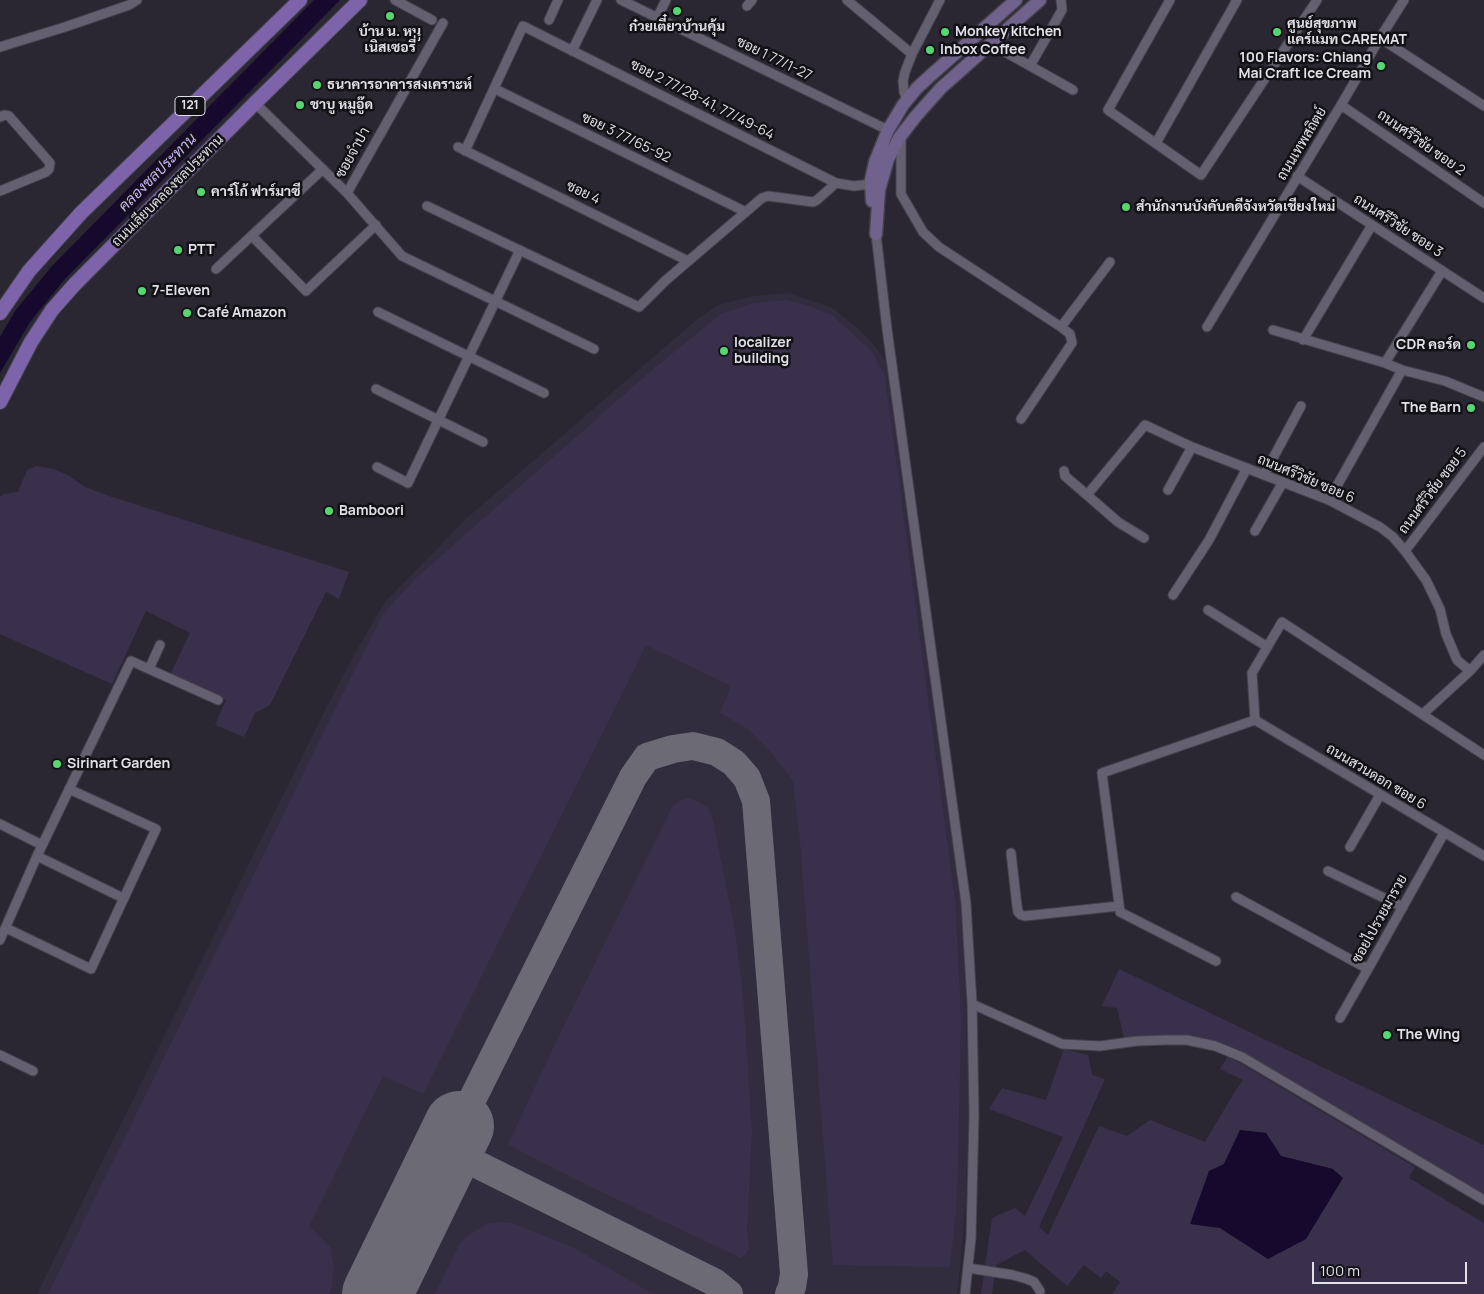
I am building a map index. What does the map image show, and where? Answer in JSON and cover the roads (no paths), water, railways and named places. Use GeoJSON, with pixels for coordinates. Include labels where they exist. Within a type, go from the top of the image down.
{"type":"FeatureCollection","features":[{"type":"Feature","properties":{"kind":"main road","name":"121"},"geometry":{"type":"LineString","coordinates":[[0,313],[30,271],[81,213],[300,0]]}},
{"type":"Feature","properties":{"kind":"main road","name":"ถนนเลียบคลองชลประทาน"},"geometry":{"type":"LineString","coordinates":[[0,402],[31,342],[52,310],[75,284],[360,0]]}},
{"type":"Feature","properties":{"kind":"street"},"geometry":{"type":"LineString","coordinates":[[395,0],[432,20]]}},
{"type":"Feature","properties":{"kind":"street"},"geometry":{"type":"LineString","coordinates":[[549,20],[558,0]]}},
{"type":"Feature","properties":{"kind":"street"},"geometry":{"type":"LineString","coordinates":[[572,51],[597,0]]}},
{"type":"Feature","properties":{"kind":"street","name":"ซอย 1 77/1-27"},"geometry":{"type":"LineString","coordinates":[[621,0],[888,130]]}},
{"type":"Feature","properties":{"kind":"street"},"geometry":{"type":"LineString","coordinates":[[657,18],[666,0]]}},
{"type":"Feature","properties":{"kind":"street"},"geometry":{"type":"LineString","coordinates":[[847,0],[912,54]]}},
{"type":"Feature","properties":{"kind":"street"},"geometry":{"type":"LineString","coordinates":[[916,116],[905,102],[903,81],[912,54],[940,0]]}},
{"type":"Feature","properties":{"kind":"street"},"geometry":{"type":"LineString","coordinates":[[965,1294],[971,1238],[974,1114],[972,1004],[966,903],[886,320],[871,184],[874,162],[888,130],[905,102],[930,76],[1016,0]]}},
{"type":"Feature","properties":{"kind":"street"},"geometry":{"type":"LineString","coordinates":[[876,234],[879,190],[888,158],[902,135],[932,97],[950,79],[1040,0]]}},
{"type":"Feature","properties":{"kind":"street"},"geometry":{"type":"LineString","coordinates":[[1030,66],[1062,10],[1061,0]]}},
{"type":"Feature","properties":{"kind":"street"},"geometry":{"type":"LineString","coordinates":[[1170,0],[1108,110],[1201,175],[1317,0]]}},
{"type":"Feature","properties":{"kind":"street"},"geometry":{"type":"LineString","coordinates":[[1156,143],[1237,0]]}},
{"type":"Feature","properties":{"kind":"street","name":"ถนนเทพสถิตย์"},"geometry":{"type":"LineString","coordinates":[[1207,327],[1404,0]]}},
{"type":"Feature","properties":{"kind":"street"},"geometry":{"type":"LineString","coordinates":[[0,46],[65,27],[129,2]]}},
{"type":"Feature","properties":{"kind":"street","name":"ซอยจำปา"},"geometry":{"type":"LineString","coordinates":[[347,193],[443,22]]}},
{"type":"Feature","properties":{"kind":"street","name":"ซอย 2 77/28-41, 77/49-64"},"geometry":{"type":"LineString","coordinates":[[495,89],[524,26],[836,183],[849,186],[871,184]]}},
{"type":"Feature","properties":{"kind":"street"},"geometry":{"type":"LineString","coordinates":[[1380,38],[1484,106]]}},
{"type":"Feature","properties":{"kind":"street"},"geometry":{"type":"LineString","coordinates":[[991,44],[1073,90]]}},
{"type":"Feature","properties":{"kind":"street","name":"ซอย 4"},"geometry":{"type":"LineString","coordinates":[[495,89],[462,149],[688,261]]}},
{"type":"Feature","properties":{"kind":"street","name":"ซอย 3 77/65-92"},"geometry":{"type":"LineString","coordinates":[[495,89],[746,212]]}},
{"type":"Feature","properties":{"kind":"street"},"geometry":{"type":"LineString","coordinates":[[255,103],[347,193],[402,256],[594,349]]}},
{"type":"Feature","properties":{"kind":"street","name":"ถนนศรีวิชัย ซอย 2"},"geometry":{"type":"LineString","coordinates":[[1341,105],[1484,203]]}},
{"type":"Feature","properties":{"kind":"street"},"geometry":{"type":"LineString","coordinates":[[0,117],[4,115],[9,116],[50,163],[49,169],[46,172],[0,191]]}},
{"type":"Feature","properties":{"kind":"street"},"geometry":{"type":"LineString","coordinates":[[902,135],[902,194],[923,232],[939,247],[1070,334],[1072,343],[1021,419]]}},
{"type":"Feature","properties":{"kind":"street"},"geometry":{"type":"LineString","coordinates":[[216,269],[323,169]]}},
{"type":"Feature","properties":{"kind":"street","name":"ถนนศรีวิชัย ซอย 3"},"geometry":{"type":"LineString","coordinates":[[1298,176],[1484,298]]}},
{"type":"Feature","properties":{"kind":"street"},"geometry":{"type":"LineString","coordinates":[[427,206],[639,308],[688,261],[762,198],[768,196],[813,202],[836,183]]}},
{"type":"Feature","properties":{"kind":"street"},"geometry":{"type":"LineString","coordinates":[[252,236],[306,291],[376,225]]}},
{"type":"Feature","properties":{"kind":"street"},"geometry":{"type":"LineString","coordinates":[[1303,340],[1372,225]]}},
{"type":"Feature","properties":{"kind":"street"},"geometry":{"type":"LineString","coordinates":[[377,467],[408,483],[520,250]]}},
{"type":"Feature","properties":{"kind":"street"},"geometry":{"type":"LineString","coordinates":[[1061,327],[1110,262]]}},
{"type":"Feature","properties":{"kind":"street"},"geometry":{"type":"LineString","coordinates":[[1385,363],[1442,271]]}},
{"type":"Feature","properties":{"kind":"street"},"geometry":{"type":"LineString","coordinates":[[378,312],[544,393]]}},
{"type":"Feature","properties":{"kind":"street"},"geometry":{"type":"LineString","coordinates":[[1272,330],[1482,393]]}},
{"type":"Feature","properties":{"kind":"street"},"geometry":{"type":"LineString","coordinates":[[1329,500],[1402,370]]}},
{"type":"Feature","properties":{"kind":"street"},"geometry":{"type":"LineString","coordinates":[[376,389],[483,442]]}},
{"type":"Feature","properties":{"kind":"street"},"geometry":{"type":"LineString","coordinates":[[1264,475],[1301,406]]}},
{"type":"Feature","properties":{"kind":"street","name":"ถนนศรีวิชัย ซอย 6"},"geometry":{"type":"LineString","coordinates":[[1087,495],[1145,424],[1192,446],[1329,500],[1380,527],[1405,551],[1426,580],[1440,610],[1446,634],[1457,660],[1470,671]]}},
{"type":"Feature","properties":{"kind":"street"},"geometry":{"type":"LineString","coordinates":[[1168,490],[1192,446]]}},
{"type":"Feature","properties":{"kind":"street","name":"ถนนศรีวิชัย ซอย 5"},"geometry":{"type":"LineString","coordinates":[[1405,551],[1484,447]]}},
{"type":"Feature","properties":{"kind":"street"},"geometry":{"type":"LineString","coordinates":[[1173,595],[1209,540],[1247,468]]}},
{"type":"Feature","properties":{"kind":"street"},"geometry":{"type":"LineString","coordinates":[[1064,471],[1065,476],[1118,522],[1144,538]]}},
{"type":"Feature","properties":{"kind":"street"},"geometry":{"type":"LineString","coordinates":[[1255,531],[1283,482]]}},
{"type":"Feature","properties":{"kind":"street"},"geometry":{"type":"LineString","coordinates":[[1208,610],[1266,646]]}},
{"type":"Feature","properties":{"kind":"street"},"geometry":{"type":"LineString","coordinates":[[1216,961],[1120,912],[1102,773],[1254,720],[1252,673],[1266,646],[1282,622],[1484,755]]}},
{"type":"Feature","properties":{"kind":"street"},"geometry":{"type":"LineString","coordinates":[[149,669],[160,645]]}},
{"type":"Feature","properties":{"kind":"street"},"geometry":{"type":"LineString","coordinates":[[1422,714],[1470,671],[1484,655]]}},
{"type":"Feature","properties":{"kind":"street"},"geometry":{"type":"LineString","coordinates":[[0,940],[42,845],[131,661],[218,700]]}},
{"type":"Feature","properties":{"kind":"street","name":"ถนนสวนดอก ซอย 6"},"geometry":{"type":"LineString","coordinates":[[1254,720],[1484,856]]}},
{"type":"Feature","properties":{"kind":"street"},"geometry":{"type":"LineString","coordinates":[[6,928],[91,969],[156,830],[69,789]]}},
{"type":"Feature","properties":{"kind":"street"},"geometry":{"type":"LineString","coordinates":[[1350,847],[1380,795]]}},
{"type":"Feature","properties":{"kind":"street"},"geometry":{"type":"LineString","coordinates":[[0,824],[42,845]]}},
{"type":"Feature","properties":{"kind":"street","name":"ซอยไปรวยมารวย"},"geometry":{"type":"LineString","coordinates":[[1340,1018],[1444,833]]}},
{"type":"Feature","properties":{"kind":"street"},"geometry":{"type":"LineString","coordinates":[[1011,852],[1017,906],[1018,912],[1021,915],[1119,906]]}},
{"type":"Feature","properties":{"kind":"street"},"geometry":{"type":"LineString","coordinates":[[37,856],[124,898]]}},
{"type":"Feature","properties":{"kind":"street"},"geometry":{"type":"LineString","coordinates":[[1328,871],[1403,906]]}},
{"type":"Feature","properties":{"kind":"street"},"geometry":{"type":"LineString","coordinates":[[1236,897],[1368,970]]}},
{"type":"Feature","properties":{"kind":"street"},"geometry":{"type":"LineString","coordinates":[[972,1004],[1062,1044],[1100,1046],[1137,1041],[1187,1040],[1223,1049],[1242,1057],[1484,1200]]}},
{"type":"Feature","properties":{"kind":"street"},"geometry":{"type":"LineString","coordinates":[[0,1055],[33,1071]]}},
{"type":"Feature","properties":{"kind":"street"},"geometry":{"type":"LineString","coordinates":[[968,1268],[1027,1279],[1034,1282],[1040,1291]]}},
{"type":"Feature","properties":{"kind":"water","name":"คลองชลประทาน"},"geometry":{"type":"Polygon","coordinates":[[[314,0],[340,0],[65,279],[30,322],[0,373],[0,337],[15,311],[52,266],[314,0]]]}},
{"type":"Feature","properties":{"kind":"water"},"geometry":{"type":"Polygon","coordinates":[[[1240,1130],[1266,1133],[1281,1156],[1333,1169],[1343,1178],[1306,1239],[1268,1259],[1220,1228],[1190,1224],[1209,1171],[1224,1164],[1240,1130]]]}},
{"type":"Feature","properties":{"kind":"place","name":"ก๋วยเตี๋ยวบ้านคุ้ม"},"geometry":{"type":"Point","coordinates":[677,11]}},
{"type":"Feature","properties":{"kind":"place","name":"บ้าน น. หนู เนิสเซอรี่"},"geometry":{"type":"Point","coordinates":[390,16]}},
{"type":"Feature","properties":{"kind":"place","name":"Monkey kitchen"},"geometry":{"type":"Point","coordinates":[945,32]}},
{"type":"Feature","properties":{"kind":"place","name":"ศูนย์สุขภาพ แคร์แมท CAREMAT"},"geometry":{"type":"Point","coordinates":[1277,32]}},
{"type":"Feature","properties":{"kind":"place","name":"Inbox Coffee"},"geometry":{"type":"Point","coordinates":[930,50]}},
{"type":"Feature","properties":{"kind":"place","name":"100 Flavors: Chiang Mai Craft Ice Cream"},"geometry":{"type":"Point","coordinates":[1381,66]}},
{"type":"Feature","properties":{"kind":"place","name":"ธนาคารอาคารสงเคราะห์"},"geometry":{"type":"Point","coordinates":[317,85]}},
{"type":"Feature","properties":{"kind":"place","name":"ชาบู หมูอู๊ด"},"geometry":{"type":"Point","coordinates":[300,105]}},
{"type":"Feature","properties":{"kind":"place","name":"คาร์โก้ ฟาร์มาซี"},"geometry":{"type":"Point","coordinates":[201,192]}},
{"type":"Feature","properties":{"kind":"place","name":"สำนักงานบังคับคดีจังหวัดเชียงใหม่"},"geometry":{"type":"Point","coordinates":[1126,207]}},
{"type":"Feature","properties":{"kind":"place","name":"PTT"},"geometry":{"type":"Point","coordinates":[178,250]}},
{"type":"Feature","properties":{"kind":"place","name":"7-Eleven"},"geometry":{"type":"Point","coordinates":[142,291]}},
{"type":"Feature","properties":{"kind":"place","name":"Café Amazon"},"geometry":{"type":"Point","coordinates":[187,313]}},
{"type":"Feature","properties":{"kind":"place","name":"CDR คอร์ด"},"geometry":{"type":"Point","coordinates":[1471,345]}},
{"type":"Feature","properties":{"kind":"place","name":"localizer building"},"geometry":{"type":"Point","coordinates":[724,351]}},
{"type":"Feature","properties":{"kind":"place","name":"The Barn"},"geometry":{"type":"Point","coordinates":[1471,408]}},
{"type":"Feature","properties":{"kind":"place","name":"Bamboori"},"geometry":{"type":"Point","coordinates":[329,511]}},
{"type":"Feature","properties":{"kind":"place","name":"Sirinart Garden"},"geometry":{"type":"Point","coordinates":[57,764]}},
{"type":"Feature","properties":{"kind":"place","name":"The Wing"},"geometry":{"type":"Point","coordinates":[1387,1035]}}]}
